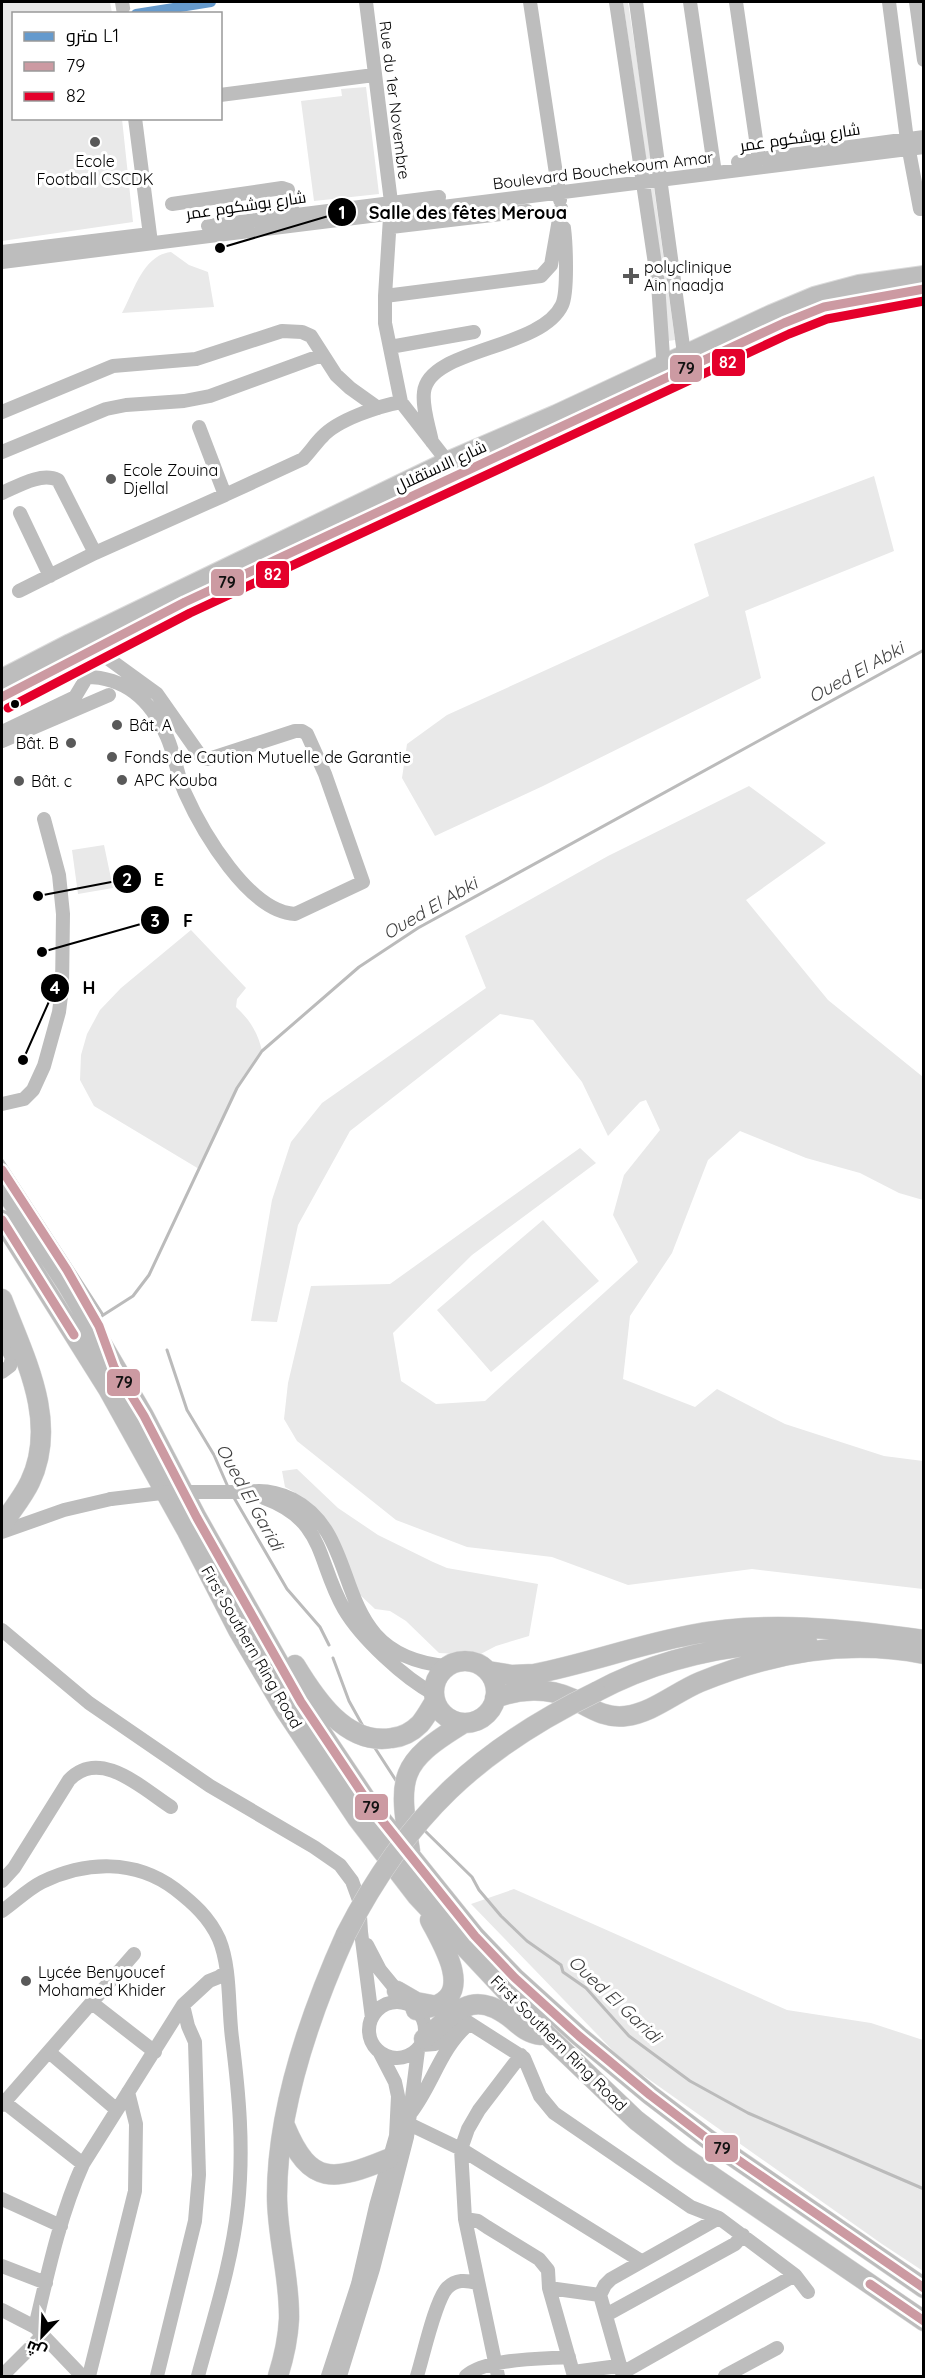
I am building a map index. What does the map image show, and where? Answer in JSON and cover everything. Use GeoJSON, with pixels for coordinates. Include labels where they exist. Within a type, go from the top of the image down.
{"type":"FeatureCollection","features":[{"type":"Feature","properties":{"kind":"highway"},"geometry":{"type":"LineString","coordinates":[[2,1170],[67,1270],[99,1326],[114,1367]]}},
{"type":"Feature","properties":{"kind":"highway","name":"First Southern Ring Road"},"geometry":{"type":"LineString","coordinates":[[2,1186],[62,1277],[144,1416],[256,1624],[312,1718],[367,1801],[475,1936],[515,1978],[579,2036],[710,2140],[924,2288]]}},
{"type":"Feature","properties":{"kind":"highway","name":"First Southern Ring Road"},"geometry":{"type":"LineString","coordinates":[[2,1220],[108,1389],[187,1531],[238,1630],[285,1710],[357,1818],[417,1896],[548,2036],[636,2120],[663,2141],[924,2320]]}},
{"type":"Feature","properties":{"kind":"highway"},"geometry":{"type":"LineString","coordinates":[[2,1299],[37,1394],[42,1440],[30,1482],[2,1525]]}},
{"type":"Feature","properties":{"kind":"highway"},"geometry":{"type":"LineString","coordinates":[[218,1554],[249,1588],[315,1696],[332,1715],[352,1731],[377,1739],[404,1735],[419,1724],[434,1698],[435,1682],[447,1666],[459,1661],[472,1661],[488,1671],[512,1675],[534,1674],[692,1634],[757,1627],[813,1628],[855,1640],[924,1654]]}},
{"type":"Feature","properties":{"kind":"highway"},"geometry":{"type":"LineString","coordinates":[[278,2372],[286,2348],[289,2317],[277,2196],[291,2093],[308,2028],[354,1933],[367,1894],[391,1857],[418,1822],[448,1790],[482,1760],[518,1734],[556,1711],[639,1672],[696,1654],[754,1644],[816,1640],[924,1640]]}},
{"type":"Feature","properties":{"kind":"highway"},"geometry":{"type":"LineString","coordinates":[[495,1698],[512,1693],[541,1691],[571,1698],[603,1714],[626,1716],[642,1712],[699,1683],[748,1665],[855,1640]]}},
{"type":"Feature","properties":{"kind":"highway"},"geometry":{"type":"LineString","coordinates":[[410,1854],[402,1795],[409,1769],[426,1747],[464,1723],[482,1717],[491,1708],[495,1698],[495,1687],[488,1671]]}},
{"type":"Feature","properties":{"kind":"highway"},"geometry":{"type":"LineString","coordinates":[[434,1698],[446,1716],[464,1723]]}},
{"type":"Feature","properties":{"kind":"highway"},"geometry":{"type":"LineString","coordinates":[[417,1896],[447,1954],[453,1974],[452,1990],[446,1999],[456,2018]]}},
{"type":"Feature","properties":{"kind":"highway"},"geometry":{"type":"LineString","coordinates":[[397,1991],[416,2002],[456,2018]]}},
{"type":"Feature","properties":{"kind":"highway"},"geometry":{"type":"LineString","coordinates":[[421,2045],[470,2005],[489,2004],[531,2033],[548,2036]]}},
{"type":"Feature","properties":{"kind":"highway"},"geometry":{"type":"LineString","coordinates":[[414,2008],[456,2018]]}},
{"type":"Feature","properties":{"kind":"highway"},"geometry":{"type":"LineString","coordinates":[[285,2126],[301,2158],[322,2173],[332,2176],[350,2174],[388,2159]]}},
{"type":"Feature","properties":{"kind":"main road","name":"شارع الاستقلال"},"geometry":{"type":"LineString","coordinates":[[2,678],[447,461],[685,362],[814,296],[859,284],[924,275]]}},
{"type":"Feature","properties":{"kind":"main road"},"geometry":{"type":"LineString","coordinates":[[685,362],[824,307],[924,288]]}},
{"type":"Feature","properties":{"kind":"main road"},"geometry":{"type":"LineString","coordinates":[[2,697],[185,602],[320,541],[664,371]]}},
{"type":"Feature","properties":{"kind":"street","name":"Rue du 1er Novembre"},"geometry":{"type":"LineString","coordinates":[[366,2],[392,207],[385,323],[401,402]]}},
{"type":"Feature","properties":{"kind":"street"},"geometry":{"type":"LineString","coordinates":[[432,441],[424,404],[424,390],[429,379],[450,363],[537,330],[555,317],[563,304],[566,285],[565,236],[530,2]]}},
{"type":"Feature","properties":{"kind":"street"},"geometry":{"type":"LineString","coordinates":[[616,2],[657,284],[664,371]]}},
{"type":"Feature","properties":{"kind":"street"},"geometry":{"type":"LineString","coordinates":[[636,2],[685,362]]}},
{"type":"Feature","properties":{"kind":"street"},"geometry":{"type":"LineString","coordinates":[[690,2],[715,169]]}},
{"type":"Feature","properties":{"kind":"street"},"geometry":{"type":"LineString","coordinates":[[736,2],[759,164]]}},
{"type":"Feature","properties":{"kind":"street"},"geometry":{"type":"LineString","coordinates":[[889,2],[920,208]]}},
{"type":"Feature","properties":{"kind":"street"},"geometry":{"type":"LineString","coordinates":[[916,2],[924,60]]}},
{"type":"Feature","properties":{"kind":"street"},"geometry":{"type":"LineString","coordinates":[[222,95],[374,75]]}},
{"type":"Feature","properties":{"kind":"street"},"geometry":{"type":"LineString","coordinates":[[135,120],[150,239]]}},
{"type":"Feature","properties":{"kind":"street","name":"شارع بوشكوم عمر"},"geometry":{"type":"LineString","coordinates":[[2,252],[150,239],[293,215],[392,207],[759,164],[913,153],[924,137]]}},
{"type":"Feature","properties":{"kind":"street"},"geometry":{"type":"LineString","coordinates":[[913,153],[924,147]]}},
{"type":"Feature","properties":{"kind":"street"},"geometry":{"type":"LineString","coordinates":[[172,204],[282,188],[288,190],[293,215]]}},
{"type":"Feature","properties":{"kind":"street"},"geometry":{"type":"LineString","coordinates":[[2,262],[150,239],[392,207]]}},
{"type":"Feature","properties":{"kind":"street"},"geometry":{"type":"LineString","coordinates":[[385,296],[541,276],[551,265],[561,207]]}},
{"type":"Feature","properties":{"kind":"street"},"geometry":{"type":"LineString","coordinates":[[391,227],[527,211]]}},
{"type":"Feature","properties":{"kind":"street"},"geometry":{"type":"LineString","coordinates":[[2,412],[113,366],[196,359],[282,331],[302,332],[311,336],[336,375],[378,408]]}},
{"type":"Feature","properties":{"kind":"street"},"geometry":{"type":"LineString","coordinates":[[390,347],[474,332]]}},
{"type":"Feature","properties":{"kind":"street"},"geometry":{"type":"LineString","coordinates":[[2,452],[106,409],[210,396],[322,354]]}},
{"type":"Feature","properties":{"kind":"street"},"geometry":{"type":"LineString","coordinates":[[19,591],[95,553],[303,459],[322,437],[335,427],[378,408],[401,402],[447,461]]}},
{"type":"Feature","properties":{"kind":"street"},"geometry":{"type":"LineString","coordinates":[[199,427],[225,495]]}},
{"type":"Feature","properties":{"kind":"street"},"geometry":{"type":"LineString","coordinates":[[2,490],[42,477],[58,480],[95,553]]}},
{"type":"Feature","properties":{"kind":"street"},"geometry":{"type":"LineString","coordinates":[[20,513],[50,576]]}},
{"type":"Feature","properties":{"kind":"street"},"geometry":{"type":"LineString","coordinates":[[84,677],[109,678],[124,685],[138,695],[153,712],[167,736],[184,791],[200,822],[231,869],[253,895],[287,914],[295,914],[363,882],[325,774],[307,734],[295,731],[209,759],[202,758],[157,694],[95,649]]}},
{"type":"Feature","properties":{"kind":"street"},"geometry":{"type":"LineString","coordinates":[[2,732],[75,697],[82,688],[84,677],[72,660]]}},
{"type":"Feature","properties":{"kind":"street"},"geometry":{"type":"LineString","coordinates":[[2,741],[109,695]]}},
{"type":"Feature","properties":{"kind":"street"},"geometry":{"type":"LineString","coordinates":[[2,1104],[24,1099],[33,1090],[44,1066],[59,1012],[62,988],[63,914],[59,875],[44,819]]}},
{"type":"Feature","properties":{"kind":"street"},"geometry":{"type":"LineString","coordinates":[[2,1336],[12,1358],[10,1366],[2,1372]]}},
{"type":"Feature","properties":{"kind":"street"},"geometry":{"type":"LineString","coordinates":[[2,1532],[64,1510],[111,1499],[170,1491],[248,1492],[263,1490],[277,1493],[297,1502],[311,1512],[330,1536],[356,1605],[369,1626],[386,1644],[407,1658],[429,1665],[447,1666]]}},
{"type":"Feature","properties":{"kind":"street"},"geometry":{"type":"LineString","coordinates":[[248,1492],[284,1506],[302,1520],[319,1546],[338,1596],[357,1627],[371,1643],[434,1698]]}},
{"type":"Feature","properties":{"kind":"street"},"geometry":{"type":"LineString","coordinates":[[2,1630],[89,1703],[210,1786],[333,1859],[347,1873],[356,1890],[359,1900],[354,1933],[372,2018],[370,2037],[395,2082],[398,2096],[396,2136],[388,2159],[360,2275],[328,2376]]}},
{"type":"Feature","properties":{"kind":"street"},"geometry":{"type":"LineString","coordinates":[[2,1881],[14,1868],[69,1780],[77,1772],[99,1766],[113,1770],[171,1807]]}},
{"type":"Feature","properties":{"kind":"street"},"geometry":{"type":"LineString","coordinates":[[2,1911],[41,1883],[74,1870],[98,1866],[124,1866],[148,1872],[190,1900],[207,1917],[219,1940],[226,1972],[239,2092],[242,2131],[241,2169],[233,2244],[198,2376]]}},
{"type":"Feature","properties":{"kind":"street"},"geometry":{"type":"LineString","coordinates":[[340,2376],[373,2269],[409,2119],[425,2026],[414,2008],[380,1970],[354,1933]]}},
{"type":"Feature","properties":{"kind":"street"},"geometry":{"type":"LineString","coordinates":[[83,2164],[3,2103],[134,1954]]}},
{"type":"Feature","properties":{"kind":"street"},"geometry":{"type":"LineString","coordinates":[[2,2376],[39,2331],[46,2283],[61,2226],[83,2164],[183,2005],[209,1981],[226,1972]]}},
{"type":"Feature","properties":{"kind":"street"},"geometry":{"type":"LineString","coordinates":[[92,2003],[155,2052]]}},
{"type":"Feature","properties":{"kind":"street"},"geometry":{"type":"LineString","coordinates":[[372,2018],[377,2011],[393,2003],[414,2008]]}},
{"type":"Feature","properties":{"kind":"street"},"geometry":{"type":"LineString","coordinates":[[157,2376],[195,2221],[200,2175],[195,2042],[183,2005]]}},
{"type":"Feature","properties":{"kind":"street"},"geometry":{"type":"LineString","coordinates":[[409,2119],[443,2054],[456,2018],[521,2055],[528,2065],[540,2096],[554,2113],[691,2207],[719,2218],[795,2275],[808,2292]]}},
{"type":"Feature","properties":{"kind":"street"},"geometry":{"type":"LineString","coordinates":[[380,2053],[387,2057],[404,2058],[421,2045]]}},
{"type":"Feature","properties":{"kind":"street"},"geometry":{"type":"LineString","coordinates":[[49,2052],[117,2110]]}},
{"type":"Feature","properties":{"kind":"street"},"geometry":{"type":"LineString","coordinates":[[496,2370],[465,2219],[461,2149],[478,2110],[521,2055]]}},
{"type":"Feature","properties":{"kind":"street"},"geometry":{"type":"LineString","coordinates":[[89,2376],[135,2191],[136,2124],[128,2092]]}},
{"type":"Feature","properties":{"kind":"street"},"geometry":{"type":"LineString","coordinates":[[409,2119],[641,2261]]}},
{"type":"Feature","properties":{"kind":"street"},"geometry":{"type":"LineString","coordinates":[[2,2199],[61,2226]]}},
{"type":"Feature","properties":{"kind":"street"},"geometry":{"type":"LineString","coordinates":[[622,2373],[600,2295],[605,2285],[641,2261],[719,2218]]}},
{"type":"Feature","properties":{"kind":"street"},"geometry":{"type":"LineString","coordinates":[[465,2219],[487,2227],[539,2259],[548,2270],[549,2288],[573,2374],[622,2373],[795,2275]]}},
{"type":"Feature","properties":{"kind":"street"},"geometry":{"type":"LineString","coordinates":[[606,2315],[735,2244],[743,2235]]}},
{"type":"Feature","properties":{"kind":"street"},"geometry":{"type":"LineString","coordinates":[[2,2266],[46,2283]]}},
{"type":"Feature","properties":{"kind":"street"},"geometry":{"type":"LineString","coordinates":[[417,2376],[445,2291],[458,2281],[468,2280],[477,2283]]}},
{"type":"Feature","properties":{"kind":"street"},"geometry":{"type":"LineString","coordinates":[[549,2288],[600,2295]]}},
{"type":"Feature","properties":{"kind":"street"},"geometry":{"type":"LineString","coordinates":[[2,2310],[39,2331],[82,2376]]}},
{"type":"Feature","properties":{"kind":"street"},"geometry":{"type":"LineString","coordinates":[[725,2376],[777,2348]]}},
{"type":"Feature","properties":{"kind":"street"},"geometry":{"type":"LineString","coordinates":[[466,2376],[472,2371],[496,2370],[568,2357]]}},
{"type":"Feature","properties":{"kind":"shaded area"},"geometry":{"type":"Polygon","coordinates":[[[2,2],[110,2],[112,12],[12,12],[12,120],[122,120],[133,222],[2,241],[2,2]]]}},
{"type":"Feature","properties":{"kind":"shaded area"},"geometry":{"type":"Polygon","coordinates":[[[623,2],[628,2],[652,158],[646,159],[623,2]]]}},
{"type":"Feature","properties":{"kind":"shaded area"},"geometry":{"type":"Polygon","coordinates":[[[366,87],[379,194],[314,201],[301,101],[342,96],[341,89],[366,87]]]}},
{"type":"Feature","properties":{"kind":"shaded area"},"geometry":{"type":"Polygon","coordinates":[[[654,188],[675,340],[668,341],[648,189],[654,188]]]}},
{"type":"Feature","properties":{"kind":"shaded area"},"geometry":{"type":"Polygon","coordinates":[[[171,252],[189,265],[208,272],[214,307],[122,313],[146,267],[161,255],[171,252]]]}},
{"type":"Feature","properties":{"kind":"shaded area"},"geometry":{"type":"Polygon","coordinates":[[[874,476],[894,551],[745,611],[761,678],[543,786],[435,836],[402,778],[407,744],[447,715],[709,596],[694,544],[874,476]]]}},
{"type":"Feature","properties":{"kind":"shaded area"},"geometry":{"type":"Polygon","coordinates":[[[749,786],[826,843],[746,900],[828,1000],[923,1077],[923,1200],[899,1193],[860,1173],[806,1158],[740,1131],[708,1160],[672,1253],[630,1316],[623,1379],[695,1407],[717,1389],[785,1424],[884,1456],[923,1461],[923,1589],[752,1569],[628,1585],[552,1557],[467,1547],[396,1520],[297,1441],[284,1419],[288,1383],[311,1286],[390,1284],[580,1148],[596,1163],[472,1255],[393,1333],[401,1381],[436,1404],[485,1401],[638,1262],[613,1215],[624,1175],[660,1130],[646,1100],[640,1102],[608,1136],[582,1082],[533,1020],[500,1014],[350,1131],[298,1225],[277,1322],[251,1321],[272,1200],[291,1142],[322,1103],[486,988],[465,936],[608,856],[749,786]]]}},
{"type":"Feature","properties":{"kind":"shaded area"},"geometry":{"type":"Polygon","coordinates":[[[104,845],[113,888],[78,894],[72,850],[104,845]]]}},
{"type":"Feature","properties":{"kind":"shaded area"},"geometry":{"type":"Polygon","coordinates":[[[191,930],[246,988],[237,999],[236,1007],[253,1027],[262,1051],[237,1088],[199,1169],[94,1106],[80,1080],[81,1055],[87,1034],[100,1010],[121,988],[191,930]]]}},
{"type":"Feature","properties":{"kind":"shaded area"},"geometry":{"type":"Polygon","coordinates":[[[543,1220],[599,1281],[491,1372],[437,1310],[543,1220]]]}},
{"type":"Feature","properties":{"kind":"shaded area"},"geometry":{"type":"Polygon","coordinates":[[[297,1469],[338,1508],[378,1535],[433,1562],[447,1568],[538,1584],[529,1636],[496,1646],[471,1659],[458,1654],[439,1653],[406,1621],[390,1611],[375,1609],[356,1591],[316,1513],[294,1492],[285,1487],[282,1471],[297,1469]]]}},
{"type":"Feature","properties":{"kind":"shaded area"},"geometry":{"type":"Polygon","coordinates":[[[514,1889],[787,2010],[871,2023],[923,2040],[923,2271],[623,2061],[471,1904],[514,1889]]]}},
{"type":"Feature","properties":{"kind":"waterway","name":"Oued El Abki"},"geometry":{"type":"LineString","coordinates":[[97,1319],[133,1296],[149,1275],[237,1088],[262,1051],[359,967],[418,928],[924,650]]}},
{"type":"Feature","properties":{"kind":"waterway"},"geometry":{"type":"LineString","coordinates":[[2,1160],[103,1315]]}},
{"type":"Feature","properties":{"kind":"waterway","name":"Oued El Garidi"},"geometry":{"type":"LineString","coordinates":[[167,1350],[187,1410],[214,1455],[228,1487]]}},
{"type":"Feature","properties":{"kind":"waterway","name":"Oued El Garidi"},"geometry":{"type":"LineString","coordinates":[[233,1496],[287,1589],[320,1627],[329,1645]]}},
{"type":"Feature","properties":{"kind":"waterway","name":"Oued El Garidi"},"geometry":{"type":"LineString","coordinates":[[333,1658],[349,1701],[364,1728]]}},
{"type":"Feature","properties":{"kind":"waterway","name":"Oued El Garidi"},"geometry":{"type":"LineString","coordinates":[[373,1745],[397,1782]]}},
{"type":"Feature","properties":{"kind":"waterway","name":"Oued El Garidi"},"geometry":{"type":"LineString","coordinates":[[423,1829],[472,1877],[479,1890],[501,1916],[527,1941],[561,1965],[563,1972],[586,1988],[629,2036],[690,2081],[748,2113],[924,2189]]}},
{"type":"Feature","properties":{"kind":"metro line","name":"L1"},"geometry":{"type":"LineString","coordinates":[[148,12],[211,2]]}},
{"type":"Feature","properties":{"kind":"transit line","name":"79"},"geometry":{"type":"LineString","coordinates":[[2,697],[185,602],[784,323],[824,307],[924,289]]}},
{"type":"Feature","properties":{"kind":"transit line","name":"82"},"geometry":{"type":"LineString","coordinates":[[8,708],[190,613],[789,334],[827,319],[924,301]]}},
{"type":"Feature","properties":{"kind":"transit line","name":"79"},"geometry":{"type":"LineString","coordinates":[[2,1170],[67,1270],[99,1326],[114,1367],[144,1416],[197,1518],[301,1702],[372,1808],[475,1936],[515,1978],[579,2036],[650,2095],[709,2140],[924,2288]]}},
{"type":"Feature","properties":{"kind":"transit line","name":"79"},"geometry":{"type":"LineString","coordinates":[[2,1220],[74,1335]]}},
{"type":"Feature","properties":{"kind":"transit line","name":"79"},"geometry":{"type":"LineString","coordinates":[[870,2284],[924,2321]]}},
{"type":"Feature","properties":{"kind":"place","name":"Ecole Football CSCDK"},"geometry":{"type":"Point","coordinates":[95,142]}},
{"type":"Feature","properties":{"kind":"place","name":"Salle des fêtes Meroua"},"geometry":{"type":"Point","coordinates":[220,248]}},
{"type":"Feature","properties":{"kind":"place","name":"polyclinique Ain naadja"},"geometry":{"type":"Point","coordinates":[631,276]}},
{"type":"Feature","properties":{"kind":"place","name":"Ecole Zouina Djellal"},"geometry":{"type":"Point","coordinates":[111,479]}},
{"type":"Feature","properties":{"kind":"place","name":"Bât. A"},"geometry":{"type":"Point","coordinates":[117,725]}},
{"type":"Feature","properties":{"kind":"place","name":"Bât. B"},"geometry":{"type":"Point","coordinates":[71,743]}},
{"type":"Feature","properties":{"kind":"place","name":"Fonds de Caution Mutuelle de Garantie"},"geometry":{"type":"Point","coordinates":[112,757]}},
{"type":"Feature","properties":{"kind":"place","name":"APC Kouba"},"geometry":{"type":"Point","coordinates":[122,780]}},
{"type":"Feature","properties":{"kind":"place","name":"Bât. c"},"geometry":{"type":"Point","coordinates":[19,781]}},
{"type":"Feature","properties":{"kind":"place","name":"E"},"geometry":{"type":"Point","coordinates":[38,896]}},
{"type":"Feature","properties":{"kind":"place","name":"F"},"geometry":{"type":"Point","coordinates":[42,952]}},
{"type":"Feature","properties":{"kind":"place","name":"H"},"geometry":{"type":"Point","coordinates":[23,1060]}},
{"type":"Feature","properties":{"kind":"place","name":"Lycée Benyoucef Mohamed Khider"},"geometry":{"type":"Point","coordinates":[26,1981]}}]}
